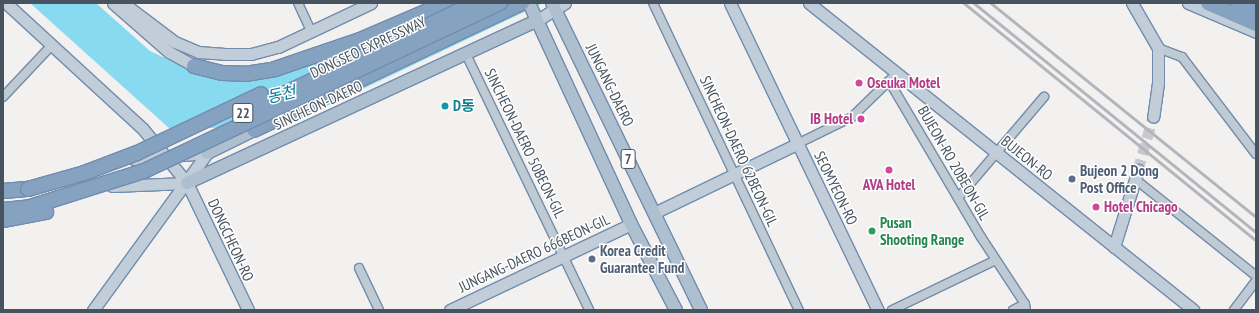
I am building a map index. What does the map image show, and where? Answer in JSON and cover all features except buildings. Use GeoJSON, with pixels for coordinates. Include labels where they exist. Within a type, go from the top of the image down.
{"type":"FeatureCollection","features":[{"type":"Feature","properties":{"kind":"highway"},"geometry":{"type":"LineString","coordinates":[[194,66],[222,73],[245,74],[275,69],[360,40],[446,3]]}},
{"type":"Feature","properties":{"kind":"highway","name":"DONGSEO EXPRESSWAY"},"geometry":{"type":"LineString","coordinates":[[3,201],[30,199],[140,163],[475,3]]}},
{"type":"Feature","properties":{"kind":"highway","name":"DONGSEO EXPRESSWAY"},"geometry":{"type":"LineString","coordinates":[[3,210],[30,207],[144,171],[500,3]]}},
{"type":"Feature","properties":{"kind":"highway"},"geometry":{"type":"LineString","coordinates":[[254,130],[522,3]]}},
{"type":"Feature","properties":{"kind":"highway"},"geometry":{"type":"LineString","coordinates":[[1208,3],[1256,24]]}},
{"type":"Feature","properties":{"kind":"highway"},"geometry":{"type":"LineString","coordinates":[[1238,3],[1256,11]]}},
{"type":"Feature","properties":{"kind":"highway"},"geometry":{"type":"LineString","coordinates":[[3,191],[28,189],[84,173],[137,153],[303,74],[348,63]]}},
{"type":"Feature","properties":{"kind":"highway"},"geometry":{"type":"LineString","coordinates":[[3,220],[32,217],[114,191],[144,171]]}},
{"type":"Feature","properties":{"kind":"main road","name":"DONGCHEON-RO"},"geometry":{"type":"LineString","coordinates":[[6,3],[143,129],[187,182],[248,310]]}},
{"type":"Feature","properties":{"kind":"main road"},"geometry":{"type":"LineString","coordinates":[[113,3],[169,52],[194,66]]}},
{"type":"Feature","properties":{"kind":"main road"},"geometry":{"type":"LineString","coordinates":[[123,3],[175,42],[198,52],[251,54],[278,47],[371,3]]}},
{"type":"Feature","properties":{"kind":"main road","name":"7"},"geometry":{"type":"LineString","coordinates":[[529,3],[631,224],[676,310]]}},
{"type":"Feature","properties":{"kind":"main road","name":"SEOMYEON-RO"},"geometry":{"type":"LineString","coordinates":[[730,3],[878,310]]}},
{"type":"Feature","properties":{"kind":"main road","name":"BUJEON-RO"},"geometry":{"type":"LineString","coordinates":[[810,3],[893,77],[997,153],[1114,247],[1182,305],[1194,310]]}},
{"type":"Feature","properties":{"kind":"main road"},"geometry":{"type":"LineString","coordinates":[[1132,3],[1158,48],[1158,83],[1153,117]]}},
{"type":"Feature","properties":{"kind":"main road"},"geometry":{"type":"LineString","coordinates":[[1188,3],[1256,32]]}},
{"type":"Feature","properties":{"kind":"main road","name":"SINCHEON-DAERO"},"geometry":{"type":"LineString","coordinates":[[3,214],[33,211],[118,184],[187,182],[536,21],[557,5]]}},
{"type":"Feature","properties":{"kind":"main road","name":"JUNGANG-DAERO"},"geometry":{"type":"LineString","coordinates":[[557,5],[701,310]]}},
{"type":"Feature","properties":{"kind":"main road"},"geometry":{"type":"LineString","coordinates":[[3,196],[29,194],[140,156],[208,153],[254,130]]}},
{"type":"Feature","properties":{"kind":"main road"},"geometry":{"type":"LineString","coordinates":[[654,213],[797,144]]}},
{"type":"Feature","properties":{"kind":"main road"},"geometry":{"type":"LineString","coordinates":[[94,310],[208,153]]}},
{"type":"Feature","properties":{"kind":"main road"},"geometry":{"type":"LineString","coordinates":[[1114,247],[1136,175]]}},
{"type":"Feature","properties":{"kind":"main road","name":"JUNGANG-DAERO 666BEON-GIL"},"geometry":{"type":"LineString","coordinates":[[450,310],[631,224]]}},
{"type":"Feature","properties":{"kind":"street"},"geometry":{"type":"LineString","coordinates":[[298,3],[311,31]]}},
{"type":"Feature","properties":{"kind":"street","name":"SINCHEON-DAERO 62BEON-GIL"},"geometry":{"type":"LineString","coordinates":[[653,3],[799,310]]}},
{"type":"Feature","properties":{"kind":"street"},"geometry":{"type":"LineString","coordinates":[[3,97],[51,46]]}},
{"type":"Feature","properties":{"kind":"street"},"geometry":{"type":"LineString","coordinates":[[1158,48],[1182,57],[1256,154]]}},
{"type":"Feature","properties":{"kind":"street","name":"SINCHEON-DAERO 50BEON-GIL"},"geometry":{"type":"LineString","coordinates":[[466,54],[589,310]]}},
{"type":"Feature","properties":{"kind":"street","name":"SEOMYEON-RO"},"geometry":{"type":"LineString","coordinates":[[797,144],[852,117],[893,77]]}},
{"type":"Feature","properties":{"kind":"street","name":"BUJEON-RO 20BEON-GIL"},"geometry":{"type":"LineString","coordinates":[[893,77],[958,198],[1026,307],[1014,310]]}},
{"type":"Feature","properties":{"kind":"street"},"geometry":{"type":"LineString","coordinates":[[958,198],[1044,97]]}},
{"type":"Feature","properties":{"kind":"street"},"geometry":{"type":"LineString","coordinates":[[1136,175],[1256,276]]}},
{"type":"Feature","properties":{"kind":"street"},"geometry":{"type":"LineString","coordinates":[[892,310],[996,260]]}},
{"type":"Feature","properties":{"kind":"street"},"geometry":{"type":"LineString","coordinates":[[359,268],[379,310]]}},
{"type":"Feature","properties":{"kind":"street"},"geometry":{"type":"LineString","coordinates":[[1234,310],[1256,281]]}},
{"type":"Feature","properties":{"kind":"water","name":"동천"},"geometry":{"type":"Polygon","coordinates":[[[30,3],[96,3],[150,51],[186,68],[239,79],[446,3],[543,3],[285,126],[170,129],[30,3]]]}},
{"type":"Feature","properties":{"kind":"tunnel"},"geometry":{"type":"LineString","coordinates":[[1138,170],[1153,117]]}},
{"type":"Feature","properties":{"kind":"railway"},"geometry":{"type":"LineString","coordinates":[[964,3],[1256,240]]}},
{"type":"Feature","properties":{"kind":"railway"},"geometry":{"type":"LineString","coordinates":[[974,3],[1256,232]]}},
{"type":"Feature","properties":{"kind":"railway"},"geometry":{"type":"LineString","coordinates":[[991,3],[1256,217]]}},
{"type":"Feature","properties":{"kind":"place","name":"Oseuka Motel"},"geometry":{"type":"Point","coordinates":[859,83]}},
{"type":"Feature","properties":{"kind":"place","name":"D동"},"geometry":{"type":"Point","coordinates":[445,106]}},
{"type":"Feature","properties":{"kind":"place","name":"IB Hotel"},"geometry":{"type":"Point","coordinates":[861,119]}},
{"type":"Feature","properties":{"kind":"place","name":"AVA Hotel"},"geometry":{"type":"Point","coordinates":[889,170]}},
{"type":"Feature","properties":{"kind":"place","name":"Bujeon 2 Dong Post Office"},"geometry":{"type":"Point","coordinates":[1072,179]}},
{"type":"Feature","properties":{"kind":"place","name":"Hotel Chicago"},"geometry":{"type":"Point","coordinates":[1096,207]}},
{"type":"Feature","properties":{"kind":"place","name":"Pusan Shooting Range"},"geometry":{"type":"Point","coordinates":[872,231]}},
{"type":"Feature","properties":{"kind":"place","name":"Korea Credit Guarantee Fund"},"geometry":{"type":"Point","coordinates":[592,259]}}]}
